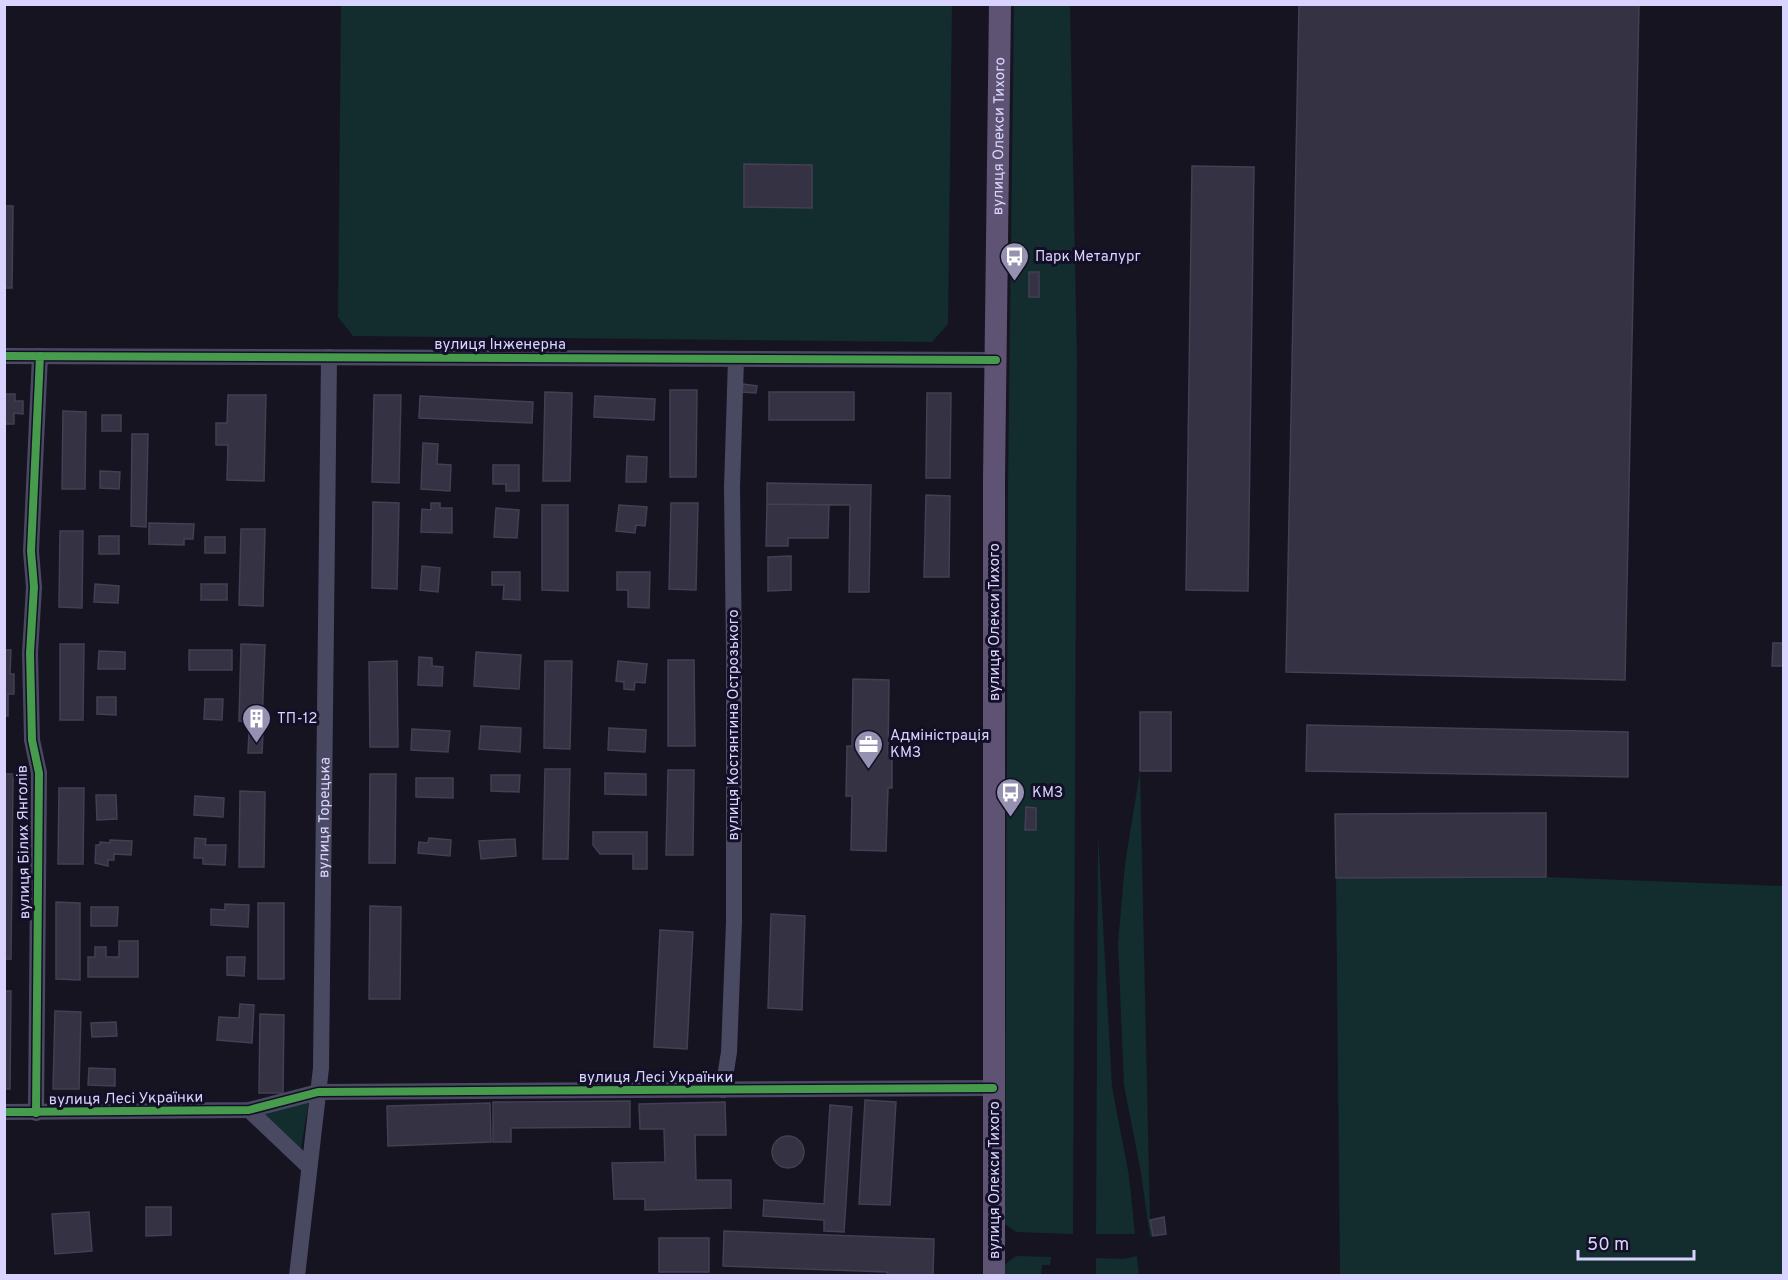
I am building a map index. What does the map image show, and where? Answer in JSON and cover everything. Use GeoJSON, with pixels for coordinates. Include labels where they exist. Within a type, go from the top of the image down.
{"type":"FeatureCollection","features":[{"type":"Feature","properties":{"kind":"main road","name":"вулиця Олекси Тихого"},"geometry":{"type":"LineString","coordinates":[[994,1275],[996,360],[1000,4]]}},
{"type":"Feature","properties":{"kind":"street","name":"вулиця Інженерна"},"geometry":{"type":"LineString","coordinates":[[4,356],[996,360]]}},
{"type":"Feature","properties":{"kind":"street","name":"вулиця Білих Янголів"},"geometry":{"type":"LineString","coordinates":[[36,1113],[39,772],[32,740],[30,653],[34,587],[30,550],[40,356]]}},
{"type":"Feature","properties":{"kind":"street","name":"вулиця Торецька"},"geometry":{"type":"LineString","coordinates":[[297,1275],[321,1068],[329,357]]}},
{"type":"Feature","properties":{"kind":"street","name":"вулиця Костянтина Острозького"},"geometry":{"type":"LineString","coordinates":[[723,1090],[729,1052],[734,922],[732,487],[736,359]]}},
{"type":"Feature","properties":{"kind":"street","name":"вулиця Лесі Українки"},"geometry":{"type":"LineString","coordinates":[[4,1112],[249,1110],[318,1092],[993,1088]]}},
{"type":"Feature","properties":{"kind":"street"},"geometry":{"type":"LineString","coordinates":[[249,1110],[309,1167]]}},
{"type":"Feature","properties":{"kind":"green space"},"geometry":{"type":"Polygon","coordinates":[[[341,5],[952,5],[948,324],[932,342],[353,336],[338,317],[341,5]]]}},
{"type":"Feature","properties":{"kind":"green space"},"geometry":{"type":"Polygon","coordinates":[[[1014,5],[1070,5],[1077,363],[1073,1234],[1016,1232],[1005,1224],[1008,482],[1014,5]]]}},
{"type":"Feature","properties":{"kind":"green space"},"geometry":{"type":"Polygon","coordinates":[[[1140,771],[1150,1220],[1153,1236],[1150,1237],[1141,1173],[1124,1085],[1118,943],[1125,864],[1140,771]]]}},
{"type":"Feature","properties":{"kind":"green space"},"geometry":{"type":"Polygon","coordinates":[[[1098,834],[1112,1087],[1129,1176],[1135,1234],[1096,1234],[1098,834]]]}},
{"type":"Feature","properties":{"kind":"green space"},"geometry":{"type":"Polygon","coordinates":[[[1546,877],[1783,886],[1783,1275],[1340,1275],[1336,878],[1546,877]]]}},
{"type":"Feature","properties":{"kind":"green space"},"geometry":{"type":"Polygon","coordinates":[[[309,1100],[301,1149],[264,1114],[309,1100]]]}},
{"type":"Feature","properties":{"kind":"green space"},"geometry":{"type":"Polygon","coordinates":[[[1016,1256],[1051,1257],[1050,1265],[1042,1265],[1041,1275],[1005,1275],[1005,1264],[1016,1256]]]}},
{"type":"Feature","properties":{"kind":"green space"},"geometry":{"type":"Polygon","coordinates":[[[1137,1256],[1139,1275],[1096,1275],[1096,1258],[1124,1259],[1137,1256]]]}},
{"type":"Feature","properties":{"kind":"building"},"geometry":{"type":"Polygon","coordinates":[[[1299,4],[1639,4],[1625,680],[1286,672],[1299,4]]]}},
{"type":"Feature","properties":{"kind":"building"},"geometry":{"type":"Polygon","coordinates":[[[744,164],[812,165],[812,208],[744,207],[744,164]]]}},
{"type":"Feature","properties":{"kind":"building"},"geometry":{"type":"Polygon","coordinates":[[[1192,166],[1254,167],[1248,591],[1186,590],[1192,166]]]}},
{"type":"Feature","properties":{"kind":"building"},"geometry":{"type":"Polygon","coordinates":[[[4,206],[13,206],[12,288],[4,288],[4,206]]]}},
{"type":"Feature","properties":{"kind":"building"},"geometry":{"type":"Polygon","coordinates":[[[1029,272],[1039,272],[1039,297],[1029,297],[1029,272]]]}},
{"type":"Feature","properties":{"kind":"building"},"geometry":{"type":"Polygon","coordinates":[[[743,384],[757,386],[756,393],[742,392],[743,384]]]}},
{"type":"Feature","properties":{"kind":"building"},"geometry":{"type":"Polygon","coordinates":[[[670,390],[697,390],[696,477],[670,477],[670,390]]]}},
{"type":"Feature","properties":{"kind":"building"},"geometry":{"type":"Polygon","coordinates":[[[545,392],[572,393],[570,481],[543,481],[545,392]]]}},
{"type":"Feature","properties":{"kind":"building"},"geometry":{"type":"Polygon","coordinates":[[[769,392],[854,392],[854,420],[769,420],[769,392]]]}},
{"type":"Feature","properties":{"kind":"building"},"geometry":{"type":"Polygon","coordinates":[[[927,393],[951,393],[950,478],[926,478],[927,393]]]}},
{"type":"Feature","properties":{"kind":"building"},"geometry":{"type":"Polygon","coordinates":[[[4,394],[15,394],[15,401],[23,401],[23,414],[14,413],[14,424],[4,424],[4,394]]]}},
{"type":"Feature","properties":{"kind":"building"},"geometry":{"type":"Polygon","coordinates":[[[228,395],[266,395],[264,481],[227,480],[228,445],[216,445],[216,423],[227,423],[228,395]]]}},
{"type":"Feature","properties":{"kind":"building"},"geometry":{"type":"Polygon","coordinates":[[[374,395],[401,395],[399,483],[372,482],[374,395]]]}},
{"type":"Feature","properties":{"kind":"building"},"geometry":{"type":"Polygon","coordinates":[[[420,396],[533,402],[532,423],[419,418],[420,396]]]}},
{"type":"Feature","properties":{"kind":"building"},"geometry":{"type":"Polygon","coordinates":[[[595,396],[655,399],[654,420],[594,417],[595,396]]]}},
{"type":"Feature","properties":{"kind":"building"},"geometry":{"type":"Polygon","coordinates":[[[63,411],[86,412],[85,489],[62,489],[63,411]]]}},
{"type":"Feature","properties":{"kind":"building"},"geometry":{"type":"Polygon","coordinates":[[[102,415],[121,415],[121,431],[102,431],[102,415]]]}},
{"type":"Feature","properties":{"kind":"building"},"geometry":{"type":"Polygon","coordinates":[[[132,434],[148,434],[146,527],[131,526],[132,434]]]}},
{"type":"Feature","properties":{"kind":"building"},"geometry":{"type":"Polygon","coordinates":[[[423,443],[438,444],[437,464],[451,465],[450,491],[421,489],[423,443]]]}},
{"type":"Feature","properties":{"kind":"building"},"geometry":{"type":"Polygon","coordinates":[[[627,456],[647,457],[646,482],[626,482],[627,456]]]}},
{"type":"Feature","properties":{"kind":"building"},"geometry":{"type":"Polygon","coordinates":[[[493,465],[519,465],[519,491],[506,491],[506,484],[493,484],[493,465]]]}},
{"type":"Feature","properties":{"kind":"building"},"geometry":{"type":"Polygon","coordinates":[[[100,471],[120,472],[119,489],[100,488],[100,471]]]}},
{"type":"Feature","properties":{"kind":"building"},"geometry":{"type":"Polygon","coordinates":[[[767,483],[871,485],[869,592],[849,592],[850,505],[767,504],[767,483]]]}},
{"type":"Feature","properties":{"kind":"building"},"geometry":{"type":"Polygon","coordinates":[[[926,495],[950,496],[949,577],[924,577],[926,495]]]}},
{"type":"Feature","properties":{"kind":"building"},"geometry":{"type":"Polygon","coordinates":[[[373,502],[399,503],[397,589],[372,588],[373,502]]]}},
{"type":"Feature","properties":{"kind":"building"},"geometry":{"type":"Polygon","coordinates":[[[431,503],[440,503],[440,508],[452,508],[452,533],[421,532],[422,509],[431,510],[431,503]]]}},
{"type":"Feature","properties":{"kind":"building"},"geometry":{"type":"Polygon","coordinates":[[[671,503],[698,503],[696,590],[669,589],[671,503]]]}},
{"type":"Feature","properties":{"kind":"building"},"geometry":{"type":"Polygon","coordinates":[[[767,504],[829,505],[828,538],[788,538],[788,546],[766,546],[767,504]]]}},
{"type":"Feature","properties":{"kind":"building"},"geometry":{"type":"Polygon","coordinates":[[[542,505],[568,505],[568,591],[542,590],[542,505]]]}},
{"type":"Feature","properties":{"kind":"building"},"geometry":{"type":"Polygon","coordinates":[[[619,505],[647,507],[645,526],[636,525],[635,533],[616,531],[619,505]]]}},
{"type":"Feature","properties":{"kind":"building"},"geometry":{"type":"Polygon","coordinates":[[[496,508],[519,510],[517,538],[494,537],[496,508]]]}},
{"type":"Feature","properties":{"kind":"building"},"geometry":{"type":"Polygon","coordinates":[[[149,523],[194,524],[193,539],[184,539],[184,545],[149,544],[149,523]]]}},
{"type":"Feature","properties":{"kind":"building"},"geometry":{"type":"Polygon","coordinates":[[[241,529],[265,529],[263,606],[239,605],[241,529]]]}},
{"type":"Feature","properties":{"kind":"building"},"geometry":{"type":"Polygon","coordinates":[[[60,531],[83,531],[82,608],[59,607],[60,531]]]}},
{"type":"Feature","properties":{"kind":"building"},"geometry":{"type":"Polygon","coordinates":[[[99,536],[119,536],[119,554],[99,554],[99,536]]]}},
{"type":"Feature","properties":{"kind":"building"},"geometry":{"type":"Polygon","coordinates":[[[205,537],[225,537],[225,553],[205,553],[205,537]]]}},
{"type":"Feature","properties":{"kind":"building"},"geometry":{"type":"Polygon","coordinates":[[[791,556],[791,590],[768,591],[768,557],[791,556]]]}},
{"type":"Feature","properties":{"kind":"building"},"geometry":{"type":"Polygon","coordinates":[[[422,566],[440,568],[438,592],[420,590],[422,566]]]}},
{"type":"Feature","properties":{"kind":"building"},"geometry":{"type":"Polygon","coordinates":[[[492,572],[520,572],[520,600],[503,599],[504,585],[492,585],[492,572]]]}},
{"type":"Feature","properties":{"kind":"building"},"geometry":{"type":"Polygon","coordinates":[[[617,572],[650,572],[649,608],[628,607],[628,590],[617,590],[617,572]]]}},
{"type":"Feature","properties":{"kind":"building"},"geometry":{"type":"Polygon","coordinates":[[[95,584],[119,586],[118,603],[94,602],[95,584]]]}},
{"type":"Feature","properties":{"kind":"building"},"geometry":{"type":"Polygon","coordinates":[[[201,584],[227,584],[227,600],[201,600],[201,584]]]}},
{"type":"Feature","properties":{"kind":"building"},"geometry":{"type":"Polygon","coordinates":[[[1773,643],[1784,643],[1784,666],[1772,666],[1773,643]]]}},
{"type":"Feature","properties":{"kind":"building"},"geometry":{"type":"Polygon","coordinates":[[[60,644],[84,644],[83,720],[60,720],[60,644]]]}},
{"type":"Feature","properties":{"kind":"building"},"geometry":{"type":"Polygon","coordinates":[[[241,644],[265,645],[262,722],[239,721],[241,644]]]}},
{"type":"Feature","properties":{"kind":"building"},"geometry":{"type":"Polygon","coordinates":[[[4,650],[11,650],[10,674],[14,674],[14,694],[8,694],[8,716],[4,716],[4,650]]]}},
{"type":"Feature","properties":{"kind":"building"},"geometry":{"type":"Polygon","coordinates":[[[189,650],[232,650],[232,670],[189,670],[189,650]]]}},
{"type":"Feature","properties":{"kind":"building"},"geometry":{"type":"Polygon","coordinates":[[[99,651],[125,652],[125,669],[98,669],[99,651]]]}},
{"type":"Feature","properties":{"kind":"building"},"geometry":{"type":"Polygon","coordinates":[[[476,652],[521,655],[519,689],[474,686],[476,652]]]}},
{"type":"Feature","properties":{"kind":"building"},"geometry":{"type":"Polygon","coordinates":[[[419,657],[432,658],[432,666],[443,667],[442,686],[418,685],[419,657]]]}},
{"type":"Feature","properties":{"kind":"building"},"geometry":{"type":"Polygon","coordinates":[[[668,660],[694,660],[695,746],[668,746],[668,660]]]}},
{"type":"Feature","properties":{"kind":"building"},"geometry":{"type":"Polygon","coordinates":[[[397,661],[398,747],[370,747],[369,662],[397,661]]]}},
{"type":"Feature","properties":{"kind":"building"},"geometry":{"type":"Polygon","coordinates":[[[545,661],[572,661],[570,749],[544,748],[545,661]]]}},
{"type":"Feature","properties":{"kind":"building"},"geometry":{"type":"Polygon","coordinates":[[[618,661],[647,664],[645,683],[635,682],[634,690],[624,689],[624,682],[616,681],[618,661]]]}},
{"type":"Feature","properties":{"kind":"building","name":"Адміністрація КМЗ"},"geometry":{"type":"Polygon","coordinates":[[[853,679],[889,680],[888,753],[892,753],[892,788],[888,788],[886,851],[851,850],[852,796],[846,796],[847,746],[852,746],[853,679]]]}},
{"type":"Feature","properties":{"kind":"building"},"geometry":{"type":"Polygon","coordinates":[[[97,697],[116,697],[116,715],[97,714],[97,697]]]}},
{"type":"Feature","properties":{"kind":"building"},"geometry":{"type":"Polygon","coordinates":[[[205,699],[223,699],[222,720],[204,719],[205,699]]]}},
{"type":"Feature","properties":{"kind":"building"},"geometry":{"type":"Polygon","coordinates":[[[1140,712],[1171,712],[1171,771],[1140,771],[1140,712]]]}},
{"type":"Feature","properties":{"kind":"building"},"geometry":{"type":"Polygon","coordinates":[[[1307,725],[1628,732],[1628,777],[1306,771],[1307,725]]]}},
{"type":"Feature","properties":{"kind":"building"},"geometry":{"type":"Polygon","coordinates":[[[481,726],[521,728],[520,752],[479,749],[481,726]]]}},
{"type":"Feature","properties":{"kind":"building"},"geometry":{"type":"Polygon","coordinates":[[[609,728],[646,730],[645,752],[608,750],[609,728]]]}},
{"type":"Feature","properties":{"kind":"building"},"geometry":{"type":"Polygon","coordinates":[[[412,729],[450,731],[448,752],[411,750],[412,729]]]}},
{"type":"Feature","properties":{"kind":"building","name":"ТП-12"},"geometry":{"type":"Polygon","coordinates":[[[249,732],[263,732],[262,753],[248,753],[249,732]]]}},
{"type":"Feature","properties":{"kind":"building"},"geometry":{"type":"Polygon","coordinates":[[[545,769],[570,769],[568,859],[543,859],[545,769]]]}},
{"type":"Feature","properties":{"kind":"building"},"geometry":{"type":"Polygon","coordinates":[[[668,770],[694,770],[693,855],[666,855],[668,770]]]}},
{"type":"Feature","properties":{"kind":"building"},"geometry":{"type":"Polygon","coordinates":[[[605,773],[646,774],[646,795],[605,794],[605,773]]]}},
{"type":"Feature","properties":{"kind":"building"},"geometry":{"type":"Polygon","coordinates":[[[4,774],[13,774],[11,959],[4,959],[4,774]]]}},
{"type":"Feature","properties":{"kind":"building"},"geometry":{"type":"Polygon","coordinates":[[[370,774],[396,774],[395,863],[369,863],[370,774]]]}},
{"type":"Feature","properties":{"kind":"building"},"geometry":{"type":"Polygon","coordinates":[[[491,775],[520,775],[519,792],[491,791],[491,775]]]}},
{"type":"Feature","properties":{"kind":"building"},"geometry":{"type":"Polygon","coordinates":[[[416,778],[453,778],[453,798],[416,797],[416,778]]]}},
{"type":"Feature","properties":{"kind":"building"},"geometry":{"type":"Polygon","coordinates":[[[59,788],[84,788],[83,864],[58,864],[59,788]]]}},
{"type":"Feature","properties":{"kind":"building"},"geometry":{"type":"Polygon","coordinates":[[[240,791],[265,792],[264,867],[239,867],[240,791]]]}},
{"type":"Feature","properties":{"kind":"building"},"geometry":{"type":"Polygon","coordinates":[[[96,795],[116,795],[117,819],[97,820],[96,795]]]}},
{"type":"Feature","properties":{"kind":"building"},"geometry":{"type":"Polygon","coordinates":[[[195,796],[224,798],[223,817],[194,815],[195,796]]]}},
{"type":"Feature","properties":{"kind":"building"},"geometry":{"type":"Polygon","coordinates":[[[1026,807],[1036,808],[1036,830],[1025,830],[1026,807]]]}},
{"type":"Feature","properties":{"kind":"building"},"geometry":{"type":"Polygon","coordinates":[[[1546,813],[1546,877],[1336,878],[1335,814],[1546,813]]]}},
{"type":"Feature","properties":{"kind":"building"},"geometry":{"type":"Polygon","coordinates":[[[593,832],[647,832],[647,869],[633,869],[633,854],[600,854],[593,845],[593,832]]]}},
{"type":"Feature","properties":{"kind":"building"},"geometry":{"type":"Polygon","coordinates":[[[195,838],[206,839],[205,845],[226,845],[225,865],[203,864],[203,858],[194,858],[195,838]]]}},
{"type":"Feature","properties":{"kind":"building"},"geometry":{"type":"Polygon","coordinates":[[[429,838],[451,840],[450,856],[418,853],[419,842],[428,843],[429,838]]]}},
{"type":"Feature","properties":{"kind":"building"},"geometry":{"type":"Polygon","coordinates":[[[515,839],[516,856],[481,859],[479,841],[515,839]]]}},
{"type":"Feature","properties":{"kind":"building"},"geometry":{"type":"Polygon","coordinates":[[[110,840],[132,841],[131,855],[114,854],[114,860],[108,860],[108,866],[95,863],[96,845],[100,845],[100,842],[110,843],[110,840]]]}},
{"type":"Feature","properties":{"kind":"building"},"geometry":{"type":"Polygon","coordinates":[[[56,902],[80,903],[80,980],[56,979],[56,902]]]}},
{"type":"Feature","properties":{"kind":"building"},"geometry":{"type":"Polygon","coordinates":[[[258,903],[284,903],[284,979],[258,979],[258,903]]]}},
{"type":"Feature","properties":{"kind":"building"},"geometry":{"type":"Polygon","coordinates":[[[225,904],[249,905],[248,927],[211,925],[211,909],[225,910],[225,904]]]}},
{"type":"Feature","properties":{"kind":"building"},"geometry":{"type":"Polygon","coordinates":[[[370,906],[401,907],[400,999],[369,999],[370,906]]]}},
{"type":"Feature","properties":{"kind":"building"},"geometry":{"type":"Polygon","coordinates":[[[91,907],[118,907],[117,926],[91,926],[91,907]]]}},
{"type":"Feature","properties":{"kind":"building"},"geometry":{"type":"Polygon","coordinates":[[[771,914],[805,916],[802,1010],[768,1008],[771,914]]]}},
{"type":"Feature","properties":{"kind":"building"},"geometry":{"type":"Polygon","coordinates":[[[660,930],[693,932],[687,1049],[654,1047],[660,930]]]}},
{"type":"Feature","properties":{"kind":"building"},"geometry":{"type":"Polygon","coordinates":[[[119,941],[138,941],[138,977],[88,977],[88,957],[95,957],[95,947],[106,947],[106,957],[119,957],[119,941]]]}},
{"type":"Feature","properties":{"kind":"building"},"geometry":{"type":"Polygon","coordinates":[[[227,957],[245,957],[244,976],[227,975],[227,957]]]}},
{"type":"Feature","properties":{"kind":"building"},"geometry":{"type":"Polygon","coordinates":[[[4,991],[11,991],[10,1089],[4,1089],[4,991]]]}},
{"type":"Feature","properties":{"kind":"building"},"geometry":{"type":"Polygon","coordinates":[[[240,1004],[254,1005],[252,1043],[217,1040],[219,1017],[239,1018],[240,1004]]]}},
{"type":"Feature","properties":{"kind":"building"},"geometry":{"type":"Polygon","coordinates":[[[55,1011],[81,1012],[79,1089],[53,1089],[55,1011]]]}},
{"type":"Feature","properties":{"kind":"building"},"geometry":{"type":"Polygon","coordinates":[[[260,1014],[284,1015],[283,1093],[259,1093],[260,1014]]]}},
{"type":"Feature","properties":{"kind":"building"},"geometry":{"type":"Polygon","coordinates":[[[116,1022],[117,1036],[92,1037],[91,1023],[116,1022]]]}},
{"type":"Feature","properties":{"kind":"building"},"geometry":{"type":"Polygon","coordinates":[[[89,1068],[115,1069],[115,1086],[88,1085],[89,1068]]]}},
{"type":"Feature","properties":{"kind":"building"},"geometry":{"type":"Polygon","coordinates":[[[865,1100],[896,1102],[890,1205],[859,1204],[865,1100]]]}},
{"type":"Feature","properties":{"kind":"building"},"geometry":{"type":"Polygon","coordinates":[[[630,1101],[630,1127],[511,1128],[511,1142],[493,1142],[493,1102],[630,1101]]]}},
{"type":"Feature","properties":{"kind":"building"},"geometry":{"type":"Polygon","coordinates":[[[725,1102],[726,1135],[695,1135],[696,1180],[731,1180],[731,1208],[645,1210],[645,1199],[614,1199],[612,1163],[665,1162],[664,1129],[640,1129],[639,1104],[725,1102]]]}},
{"type":"Feature","properties":{"kind":"building"},"geometry":{"type":"Polygon","coordinates":[[[490,1103],[491,1142],[388,1146],[387,1106],[490,1103]]]}},
{"type":"Feature","properties":{"kind":"building"},"geometry":{"type":"Polygon","coordinates":[[[830,1105],[852,1107],[844,1232],[824,1231],[824,1220],[763,1216],[764,1200],[824,1204],[830,1105]]]}},
{"type":"Feature","properties":{"kind":"building"},"geometry":{"type":"Polygon","coordinates":[[[788,1136],[799,1141],[804,1152],[799,1163],[788,1168],[777,1163],[772,1152],[777,1141],[788,1136]]]}},
{"type":"Feature","properties":{"kind":"building"},"geometry":{"type":"Polygon","coordinates":[[[146,1207],[171,1207],[171,1235],[146,1236],[146,1207]]]}},
{"type":"Feature","properties":{"kind":"building"},"geometry":{"type":"Polygon","coordinates":[[[89,1212],[92,1251],[55,1254],[52,1214],[89,1212]]]}},
{"type":"Feature","properties":{"kind":"building"},"geometry":{"type":"Polygon","coordinates":[[[1164,1217],[1166,1234],[1153,1236],[1150,1220],[1164,1217]]]}},
{"type":"Feature","properties":{"kind":"building"},"geometry":{"type":"Polygon","coordinates":[[[724,1231],[934,1239],[933,1275],[888,1276],[887,1272],[723,1266],[724,1231]]]}},
{"type":"Feature","properties":{"kind":"building"},"geometry":{"type":"Polygon","coordinates":[[[659,1238],[709,1238],[709,1272],[659,1272],[659,1238]]]}},
{"type":"Feature","properties":{"kind":"cycle path"},"geometry":{"type":"LineString","coordinates":[[4,356],[996,360]]}},
{"type":"Feature","properties":{"kind":"cycle path"},"geometry":{"type":"LineString","coordinates":[[36,1113],[39,773],[32,740],[30,653],[34,587],[31,551],[40,356]]}},
{"type":"Feature","properties":{"kind":"cycle path"},"geometry":{"type":"LineString","coordinates":[[4,1112],[249,1110],[318,1092],[993,1088]]}},
{"type":"Feature","properties":{"kind":"place","name":"Парк Металург"},"geometry":{"type":"Point","coordinates":[1014,282]}},
{"type":"Feature","properties":{"kind":"place","name":"ТП-12"},"geometry":{"type":"Point","coordinates":[256,744]}},
{"type":"Feature","properties":{"kind":"place","name":"Адміністрація КМЗ"},"geometry":{"type":"Point","coordinates":[869,770]}},
{"type":"Feature","properties":{"kind":"place","name":"КМЗ"},"geometry":{"type":"Point","coordinates":[1011,818]}}]}
